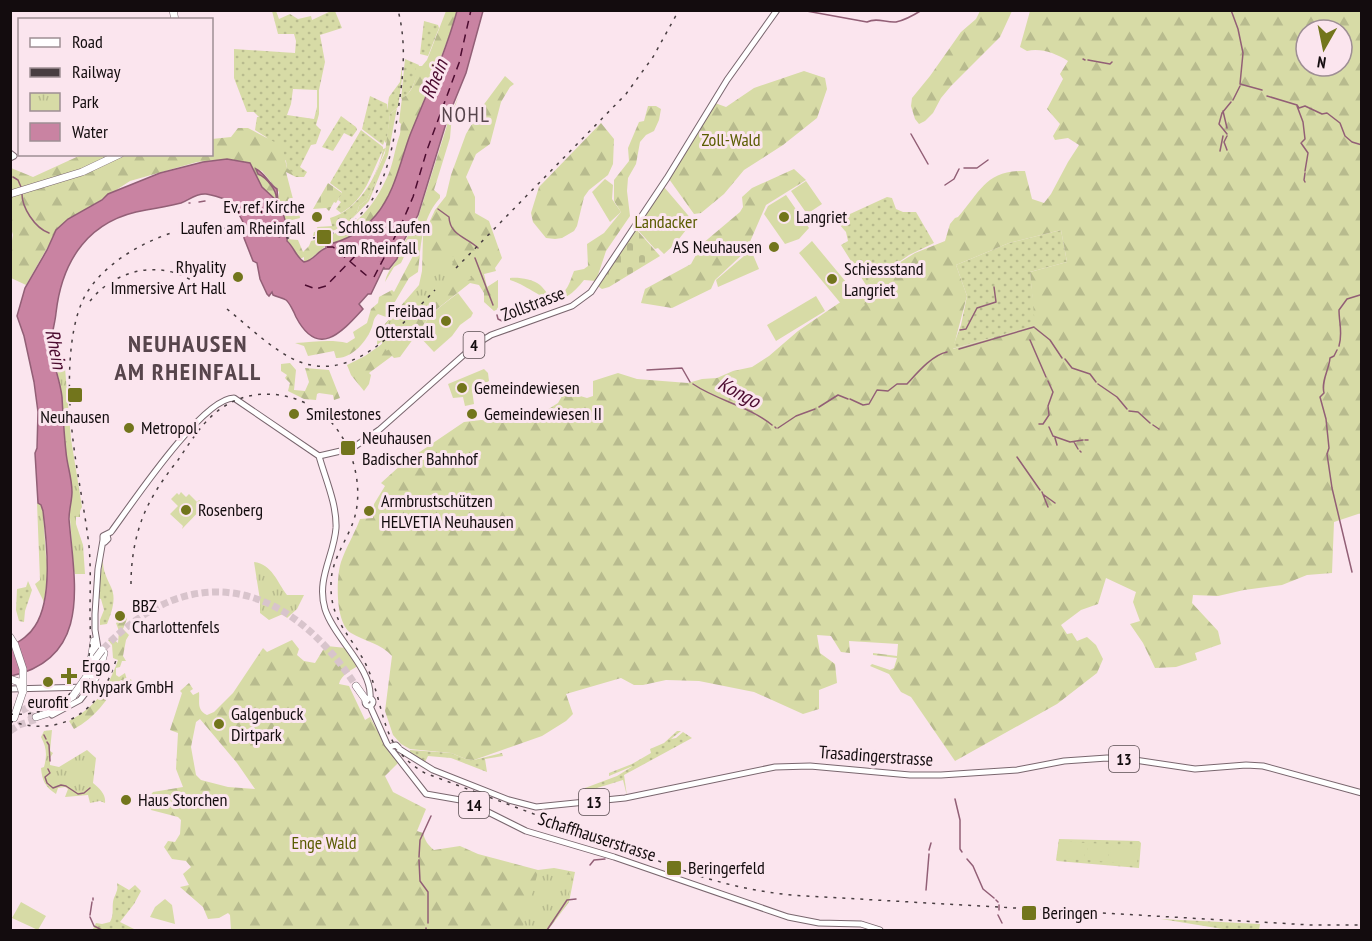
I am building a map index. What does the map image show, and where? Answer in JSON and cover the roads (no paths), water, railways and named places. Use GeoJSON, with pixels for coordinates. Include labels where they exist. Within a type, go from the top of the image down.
{"type":"FeatureCollection","features":[{"type":"Feature","properties":{"kind":"highway"},"geometry":{"type":"LineString","coordinates":[[17,191],[85,171],[114,156]]}},
{"type":"Feature","properties":{"kind":"highway"},"geometry":{"type":"LineString","coordinates":[[10,637],[22,663],[23,706]]}},
{"type":"Feature","properties":{"kind":"highway"},"geometry":{"type":"LineString","coordinates":[[87,684],[94,663],[94,641]]}},
{"type":"Feature","properties":{"kind":"highway"},"geometry":{"type":"LineString","coordinates":[[37,718],[52,713],[75,699],[101,669],[103,651],[94,663]]}},
{"type":"Feature","properties":{"kind":"highway"},"geometry":{"type":"LineString","coordinates":[[10,679],[19,683],[22,694],[14,718]]}},
{"type":"Feature","properties":{"kind":"main road","name":"Zollstrasse"},"geometry":{"type":"LineString","coordinates":[[354,447],[379,430],[482,340],[568,308],[586,297],[596,286],[722,89],[777,10]]}},
{"type":"Feature","properties":{"kind":"main road"},"geometry":{"type":"LineString","coordinates":[[11,152],[14,156],[11,159]]}},
{"type":"Feature","properties":{"kind":"main road"},"geometry":{"type":"LineString","coordinates":[[94,641],[96,586],[100,557],[107,538],[149,477],[174,447],[208,412],[226,399],[234,398],[319,456],[336,520],[323,579],[324,605],[333,627],[364,674],[370,690],[364,697],[364,706],[372,714]]}},
{"type":"Feature","properties":{"kind":"main road"},"geometry":{"type":"LineString","coordinates":[[319,456],[345,450]]}},
{"type":"Feature","properties":{"kind":"main road"},"geometry":{"type":"LineString","coordinates":[[52,713],[78,697],[87,684],[99,658],[95,630]]}},
{"type":"Feature","properties":{"kind":"main road"},"geometry":{"type":"LineString","coordinates":[[10,689],[87,684]]}},
{"type":"Feature","properties":{"kind":"main road"},"geometry":{"type":"LineString","coordinates":[[75,699],[87,684]]}},
{"type":"Feature","properties":{"kind":"main road"},"geometry":{"type":"LineString","coordinates":[[364,697],[372,714]]}},
{"type":"Feature","properties":{"kind":"main road","name":"Schaffhauserstrasse"},"geometry":{"type":"LineString","coordinates":[[372,714],[420,789],[426,794],[466,801],[526,831],[591,849],[788,917],[819,923],[861,924],[880,930]]}},
{"type":"Feature","properties":{"kind":"main road","name":"Trasadingerstrasse"},"geometry":{"type":"LineString","coordinates":[[394,749],[438,772],[509,800],[536,807],[635,796],[775,767],[810,766],[900,774],[941,775],[1017,770],[1064,761],[1107,758],[1200,769],[1260,765],[1362,794]]}},
{"type":"Feature","properties":{"kind":"water","name":"Rhein"},"geometry":{"type":"Polygon","coordinates":[[[457,11],[483,11],[466,73],[448,117],[418,215],[402,244],[397,259],[389,269],[384,269],[384,267],[371,294],[368,294],[359,304],[363,309],[338,333],[330,338],[313,337],[304,330],[287,301],[273,295],[272,292],[269,296],[267,294],[260,279],[257,263],[253,261],[244,238],[244,224],[232,201],[212,195],[199,195],[181,203],[126,215],[109,222],[82,245],[72,259],[59,294],[51,345],[62,397],[66,452],[72,487],[69,519],[74,567],[73,614],[67,635],[55,653],[37,667],[11,676],[10,647],[30,633],[41,615],[47,570],[46,539],[43,511],[38,503],[35,453],[38,412],[24,336],[17,316],[25,288],[56,230],[68,219],[102,200],[108,194],[160,173],[203,162],[227,159],[250,163],[262,187],[276,200],[268,181],[258,174],[256,169],[277,189],[278,202],[288,231],[287,241],[301,260],[304,262],[310,260],[326,248],[326,245],[341,241],[360,231],[383,206],[457,11]]]}},
{"type":"Feature","properties":{"kind":"waterway"},"geometry":{"type":"LineString","coordinates":[[801,10],[867,22],[900,21],[922,10]]}},
{"type":"Feature","properties":{"kind":"waterway"},"geometry":{"type":"LineString","coordinates":[[1231,10],[1243,53],[1240,84],[1262,90]]}},
{"type":"Feature","properties":{"kind":"waterway"},"geometry":{"type":"LineString","coordinates":[[1088,60],[1110,64],[1112,62]]}},
{"type":"Feature","properties":{"kind":"waterway"},"geometry":{"type":"LineString","coordinates":[[1233,100],[1240,86]]}},
{"type":"Feature","properties":{"kind":"waterway"},"geometry":{"type":"LineString","coordinates":[[1267,96],[1297,105],[1299,108],[1305,106],[1322,114],[1327,113],[1340,123],[1345,136],[1352,142],[1362,145]]}},
{"type":"Feature","properties":{"kind":"waterway"},"geometry":{"type":"LineString","coordinates":[[1227,134],[1219,124],[1222,113],[1231,102]]}},
{"type":"Feature","properties":{"kind":"waterway"},"geometry":{"type":"LineString","coordinates":[[1297,106],[1303,122],[1305,139],[1302,142]]}},
{"type":"Feature","properties":{"kind":"waterway"},"geometry":{"type":"LineString","coordinates":[[1223,111],[1227,128]]}},
{"type":"Feature","properties":{"kind":"waterway"},"geometry":{"type":"LineString","coordinates":[[911,134],[928,164]]}},
{"type":"Feature","properties":{"kind":"waterway"},"geometry":{"type":"LineString","coordinates":[[1220,151],[1223,136]]}},
{"type":"Feature","properties":{"kind":"waterway"},"geometry":{"type":"LineString","coordinates":[[1227,136],[1224,142],[1227,150]]}},
{"type":"Feature","properties":{"kind":"waterway"},"geometry":{"type":"LineString","coordinates":[[1301,143],[1308,153],[1305,171]]}},
{"type":"Feature","properties":{"kind":"waterway"},"geometry":{"type":"LineString","coordinates":[[964,168],[977,168],[988,160]]}},
{"type":"Feature","properties":{"kind":"waterway"},"geometry":{"type":"LineString","coordinates":[[945,185],[954,179],[959,169]]}},
{"type":"Feature","properties":{"kind":"waterway"},"geometry":{"type":"LineString","coordinates":[[1305,173],[1305,182]]}},
{"type":"Feature","properties":{"kind":"waterway"},"geometry":{"type":"LineString","coordinates":[[13,177],[18,180],[21,187]]}},
{"type":"Feature","properties":{"kind":"waterway"},"geometry":{"type":"LineString","coordinates":[[22,192],[22,198],[30,216],[39,227],[49,233]]}},
{"type":"Feature","properties":{"kind":"waterway"},"geometry":{"type":"LineString","coordinates":[[199,202],[205,201]]}},
{"type":"Feature","properties":{"kind":"waterway"},"geometry":{"type":"LineString","coordinates":[[438,209],[449,217],[452,228],[456,232],[478,248]]}},
{"type":"Feature","properties":{"kind":"waterway"},"geometry":{"type":"LineString","coordinates":[[475,258],[493,305]]}},
{"type":"Feature","properties":{"kind":"waterway"},"geometry":{"type":"LineString","coordinates":[[960,330],[966,329],[977,308],[996,302],[994,287]]}},
{"type":"Feature","properties":{"kind":"waterway"},"geometry":{"type":"LineString","coordinates":[[1339,346],[1341,332],[1339,310],[1347,299],[1360,295]]}},
{"type":"Feature","properties":{"kind":"waterway"},"geometry":{"type":"LineString","coordinates":[[497,315],[502,321]]}},
{"type":"Feature","properties":{"kind":"waterway"},"geometry":{"type":"LineString","coordinates":[[959,349],[1034,327]]}},
{"type":"Feature","properties":{"kind":"waterway"},"geometry":{"type":"LineString","coordinates":[[1035,328],[1050,340],[1062,358]]}},
{"type":"Feature","properties":{"kind":"waterway"},"geometry":{"type":"LineString","coordinates":[[1030,340],[1046,377]]}},
{"type":"Feature","properties":{"kind":"waterway"},"geometry":{"type":"LineString","coordinates":[[1337,350],[1330,358],[1324,393],[1320,397],[1326,419],[1329,448],[1327,454],[1332,488],[1352,572]]}},
{"type":"Feature","properties":{"kind":"waterway","name":"Kongo"},"geometry":{"type":"LineString","coordinates":[[850,399],[863,405],[869,404],[877,390],[888,391],[897,384],[907,384],[930,361],[947,352]]}},
{"type":"Feature","properties":{"kind":"waterway"},"geometry":{"type":"LineString","coordinates":[[1065,359],[1072,368],[1090,374],[1096,382]]}},
{"type":"Feature","properties":{"kind":"waterway","name":"Kongo"},"geometry":{"type":"LineString","coordinates":[[647,370],[682,368],[690,382]]}},
{"type":"Feature","properties":{"kind":"waterway"},"geometry":{"type":"LineString","coordinates":[[1039,424],[1043,424],[1049,415],[1048,406],[1053,392],[1048,381]]}},
{"type":"Feature","properties":{"kind":"waterway","name":"Kongo"},"geometry":{"type":"LineString","coordinates":[[693,384],[763,418],[772,425]]}},
{"type":"Feature","properties":{"kind":"waterway"},"geometry":{"type":"LineString","coordinates":[[1098,384],[1117,397],[1127,409]]}},
{"type":"Feature","properties":{"kind":"waterway","name":"Kongo"},"geometry":{"type":"LineString","coordinates":[[819,407],[838,395],[848,399]]}},
{"type":"Feature","properties":{"kind":"waterway","name":"Kongo"},"geometry":{"type":"LineString","coordinates":[[778,428],[796,416],[815,409]]}},
{"type":"Feature","properties":{"kind":"waterway"},"geometry":{"type":"LineString","coordinates":[[1129,411],[1138,412],[1150,423]]}},
{"type":"Feature","properties":{"kind":"waterway"},"geometry":{"type":"LineString","coordinates":[[1153,425],[1159,429]]}},
{"type":"Feature","properties":{"kind":"waterway"},"geometry":{"type":"LineString","coordinates":[[1049,427],[1053,436],[1070,442],[1083,440]]}},
{"type":"Feature","properties":{"kind":"waterway"},"geometry":{"type":"LineString","coordinates":[[1055,438],[1057,445]]}},
{"type":"Feature","properties":{"kind":"waterway"},"geometry":{"type":"LineString","coordinates":[[1074,442],[1078,449]]}},
{"type":"Feature","properties":{"kind":"waterway"},"geometry":{"type":"LineString","coordinates":[[1017,457],[1040,490]]}},
{"type":"Feature","properties":{"kind":"waterway"},"geometry":{"type":"LineString","coordinates":[[1042,492],[1048,507]]}},
{"type":"Feature","properties":{"kind":"waterway"},"geometry":{"type":"LineString","coordinates":[[1044,495],[1055,503]]}},
{"type":"Feature","properties":{"kind":"waterway"},"geometry":{"type":"LineString","coordinates":[[44,735],[46,739]]}},
{"type":"Feature","properties":{"kind":"waterway"},"geometry":{"type":"LineString","coordinates":[[47,742],[50,761]]}},
{"type":"Feature","properties":{"kind":"waterway"},"geometry":{"type":"LineString","coordinates":[[48,769],[50,773],[45,777],[47,783],[53,788],[66,786],[78,794],[90,788]]}},
{"type":"Feature","properties":{"kind":"waterway"},"geometry":{"type":"LineString","coordinates":[[955,799],[960,820],[960,849],[962,852]]}},
{"type":"Feature","properties":{"kind":"waterway"},"geometry":{"type":"LineString","coordinates":[[419,857],[420,840],[431,816]]}},
{"type":"Feature","properties":{"kind":"waterway"},"geometry":{"type":"LineString","coordinates":[[929,850],[931,843]]}},
{"type":"Feature","properties":{"kind":"waterway"},"geometry":{"type":"LineString","coordinates":[[926,890],[929,854]]}},
{"type":"Feature","properties":{"kind":"waterway"},"geometry":{"type":"LineString","coordinates":[[590,865],[594,860],[605,859]]}},
{"type":"Feature","properties":{"kind":"waterway"},"geometry":{"type":"LineString","coordinates":[[967,859],[973,866],[983,889],[994,898]]}},
{"type":"Feature","properties":{"kind":"waterway"},"geometry":{"type":"LineString","coordinates":[[419,860],[420,881],[428,892],[428,923]]}},
{"type":"Feature","properties":{"kind":"waterway"},"geometry":{"type":"LineString","coordinates":[[547,930],[567,900],[576,899]]}},
{"type":"Feature","properties":{"kind":"waterway"},"geometry":{"type":"LineString","coordinates":[[90,915],[92,902]]}},
{"type":"Feature","properties":{"kind":"waterway"},"geometry":{"type":"LineString","coordinates":[[999,905],[999,910]]}},
{"type":"Feature","properties":{"kind":"waterway"},"geometry":{"type":"LineString","coordinates":[[998,915],[1002,923]]}},
{"type":"Feature","properties":{"kind":"waterway"},"geometry":{"type":"LineString","coordinates":[[90,917],[94,926],[102,930]]}},
{"type":"Feature","properties":{"kind":"tunnel"},"geometry":{"type":"LineString","coordinates":[[103,649],[137,619],[171,601],[205,593],[238,594],[271,605],[301,624],[330,651],[356,686]]}},
{"type":"Feature","properties":{"kind":"tunnel"},"geometry":{"type":"LineString","coordinates":[[23,706],[27,714],[36,717]]}},
{"type":"Feature","properties":{"kind":"tunnel"},"geometry":{"type":"LineString","coordinates":[[10,731],[19,725],[37,719]]}},
{"type":"Feature","properties":{"kind":"railway"},"geometry":{"type":"LineString","coordinates":[[313,238],[335,232],[352,222],[366,208],[385,173],[395,132],[403,73],[403,48],[398,10]]}},
{"type":"Feature","properties":{"kind":"railway"},"geometry":{"type":"LineString","coordinates":[[456,268],[626,94],[653,57],[679,10]]}},
{"type":"Feature","properties":{"kind":"railway"},"geometry":{"type":"LineString","coordinates":[[215,227],[295,239]]}},
{"type":"Feature","properties":{"kind":"railway"},"geometry":{"type":"LineString","coordinates":[[10,714],[34,713],[66,697],[81,679],[89,655],[89,546],[74,451],[69,391],[70,360],[77,315],[89,290],[108,268],[133,250],[174,232]]}},
{"type":"Feature","properties":{"kind":"railway"},"geometry":{"type":"LineString","coordinates":[[90,301],[113,281],[140,271],[170,271],[197,284]]}},
{"type":"Feature","properties":{"kind":"railway"},"geometry":{"type":"LineString","coordinates":[[227,309],[289,357],[311,365],[332,366],[352,360],[389,337],[435,290]]}},
{"type":"Feature","properties":{"kind":"railway"},"geometry":{"type":"LineString","coordinates":[[131,584],[132,560],[144,514],[152,497],[204,424],[228,404],[243,398],[275,394],[291,397],[306,403],[332,423],[347,445],[352,458],[356,472],[358,499],[352,525],[333,568],[331,584],[334,610],[368,669],[392,740],[410,763],[425,773],[693,874],[763,891],[806,896],[1311,925],[1362,925]]}},
{"type":"Feature","properties":{"kind":"railway"},"geometry":{"type":"LineString","coordinates":[[10,721],[29,726],[47,726],[63,723],[78,716],[101,693],[116,660]]}},
{"type":"Feature","properties":{"kind":"place","name":"Ev. ref. Kirche Laufen am Rheinfall"},"geometry":{"type":"Point","coordinates":[317,217]}},
{"type":"Feature","properties":{"kind":"place","name":"Langriet"},"geometry":{"type":"Point","coordinates":[784,217]}},
{"type":"Feature","properties":{"kind":"place","name":"Schloss Laufen am Rheinfall"},"geometry":{"type":"Point","coordinates":[324,237]}},
{"type":"Feature","properties":{"kind":"place","name":"AS Neuhausen"},"geometry":{"type":"Point","coordinates":[774,247]}},
{"type":"Feature","properties":{"kind":"place","name":"Rhyality Immersive Art Hall"},"geometry":{"type":"Point","coordinates":[238,277]}},
{"type":"Feature","properties":{"kind":"place","name":"Schiessstand Langriet"},"geometry":{"type":"Point","coordinates":[832,279]}},
{"type":"Feature","properties":{"kind":"place","name":"Freibad Otterstall"},"geometry":{"type":"Point","coordinates":[446,321]}},
{"type":"Feature","properties":{"kind":"place","name":"Gemeindewiesen"},"geometry":{"type":"Point","coordinates":[462,388]}},
{"type":"Feature","properties":{"kind":"place","name":"Neuhausen"},"geometry":{"type":"Point","coordinates":[75,395]}},
{"type":"Feature","properties":{"kind":"place","name":"Smilestones"},"geometry":{"type":"Point","coordinates":[294,414]}},
{"type":"Feature","properties":{"kind":"place","name":"Gemeindewiesen II"},"geometry":{"type":"Point","coordinates":[472,414]}},
{"type":"Feature","properties":{"kind":"place","name":"Metropol"},"geometry":{"type":"Point","coordinates":[129,428]}},
{"type":"Feature","properties":{"kind":"place","name":"Neuhausen Badischer Bahnhof"},"geometry":{"type":"Point","coordinates":[348,448]}},
{"type":"Feature","properties":{"kind":"place","name":"Rosenberg"},"geometry":{"type":"Point","coordinates":[186,510]}},
{"type":"Feature","properties":{"kind":"place","name":"Armbrustschützen HELVETIA Neuhausen"},"geometry":{"type":"Point","coordinates":[369,511]}},
{"type":"Feature","properties":{"kind":"place","name":"BBZ Charlottenfels"},"geometry":{"type":"Point","coordinates":[120,616]}},
{"type":"Feature","properties":{"kind":"place","name":"Ergo Rhypark GmbH"},"geometry":{"type":"Point","coordinates":[69,676]}},
{"type":"Feature","properties":{"kind":"place","name":"eurofit"},"geometry":{"type":"Point","coordinates":[48,682]}},
{"type":"Feature","properties":{"kind":"place","name":"Galgenbuck Dirtpark"},"geometry":{"type":"Point","coordinates":[219,724]}},
{"type":"Feature","properties":{"kind":"place","name":"Haus Storchen"},"geometry":{"type":"Point","coordinates":[126,800]}},
{"type":"Feature","properties":{"kind":"place","name":"Beringerfeld"},"geometry":{"type":"Point","coordinates":[674,868]}},
{"type":"Feature","properties":{"kind":"place","name":"Beringen"},"geometry":{"type":"Point","coordinates":[1029,913]}},
{"type":"Feature","properties":{"kind":"district","name":"NOHL"},"geometry":{"type":"Point","coordinates":[466,115]}},
{"type":"Feature","properties":{"kind":"district","name":"NEUHAUSEN AM RHEINFALL"},"geometry":{"type":"Point","coordinates":[188,358]}},
{"type":"Feature","properties":{"kind":"park label","name":"Zoll-Wald"},"geometry":{"type":"Point","coordinates":[731,140]}},
{"type":"Feature","properties":{"kind":"park label","name":"Landacker"},"geometry":{"type":"Point","coordinates":[666,222]}},
{"type":"Feature","properties":{"kind":"park label","name":"Enge Wald"},"geometry":{"type":"Point","coordinates":[324,843]}}]}
